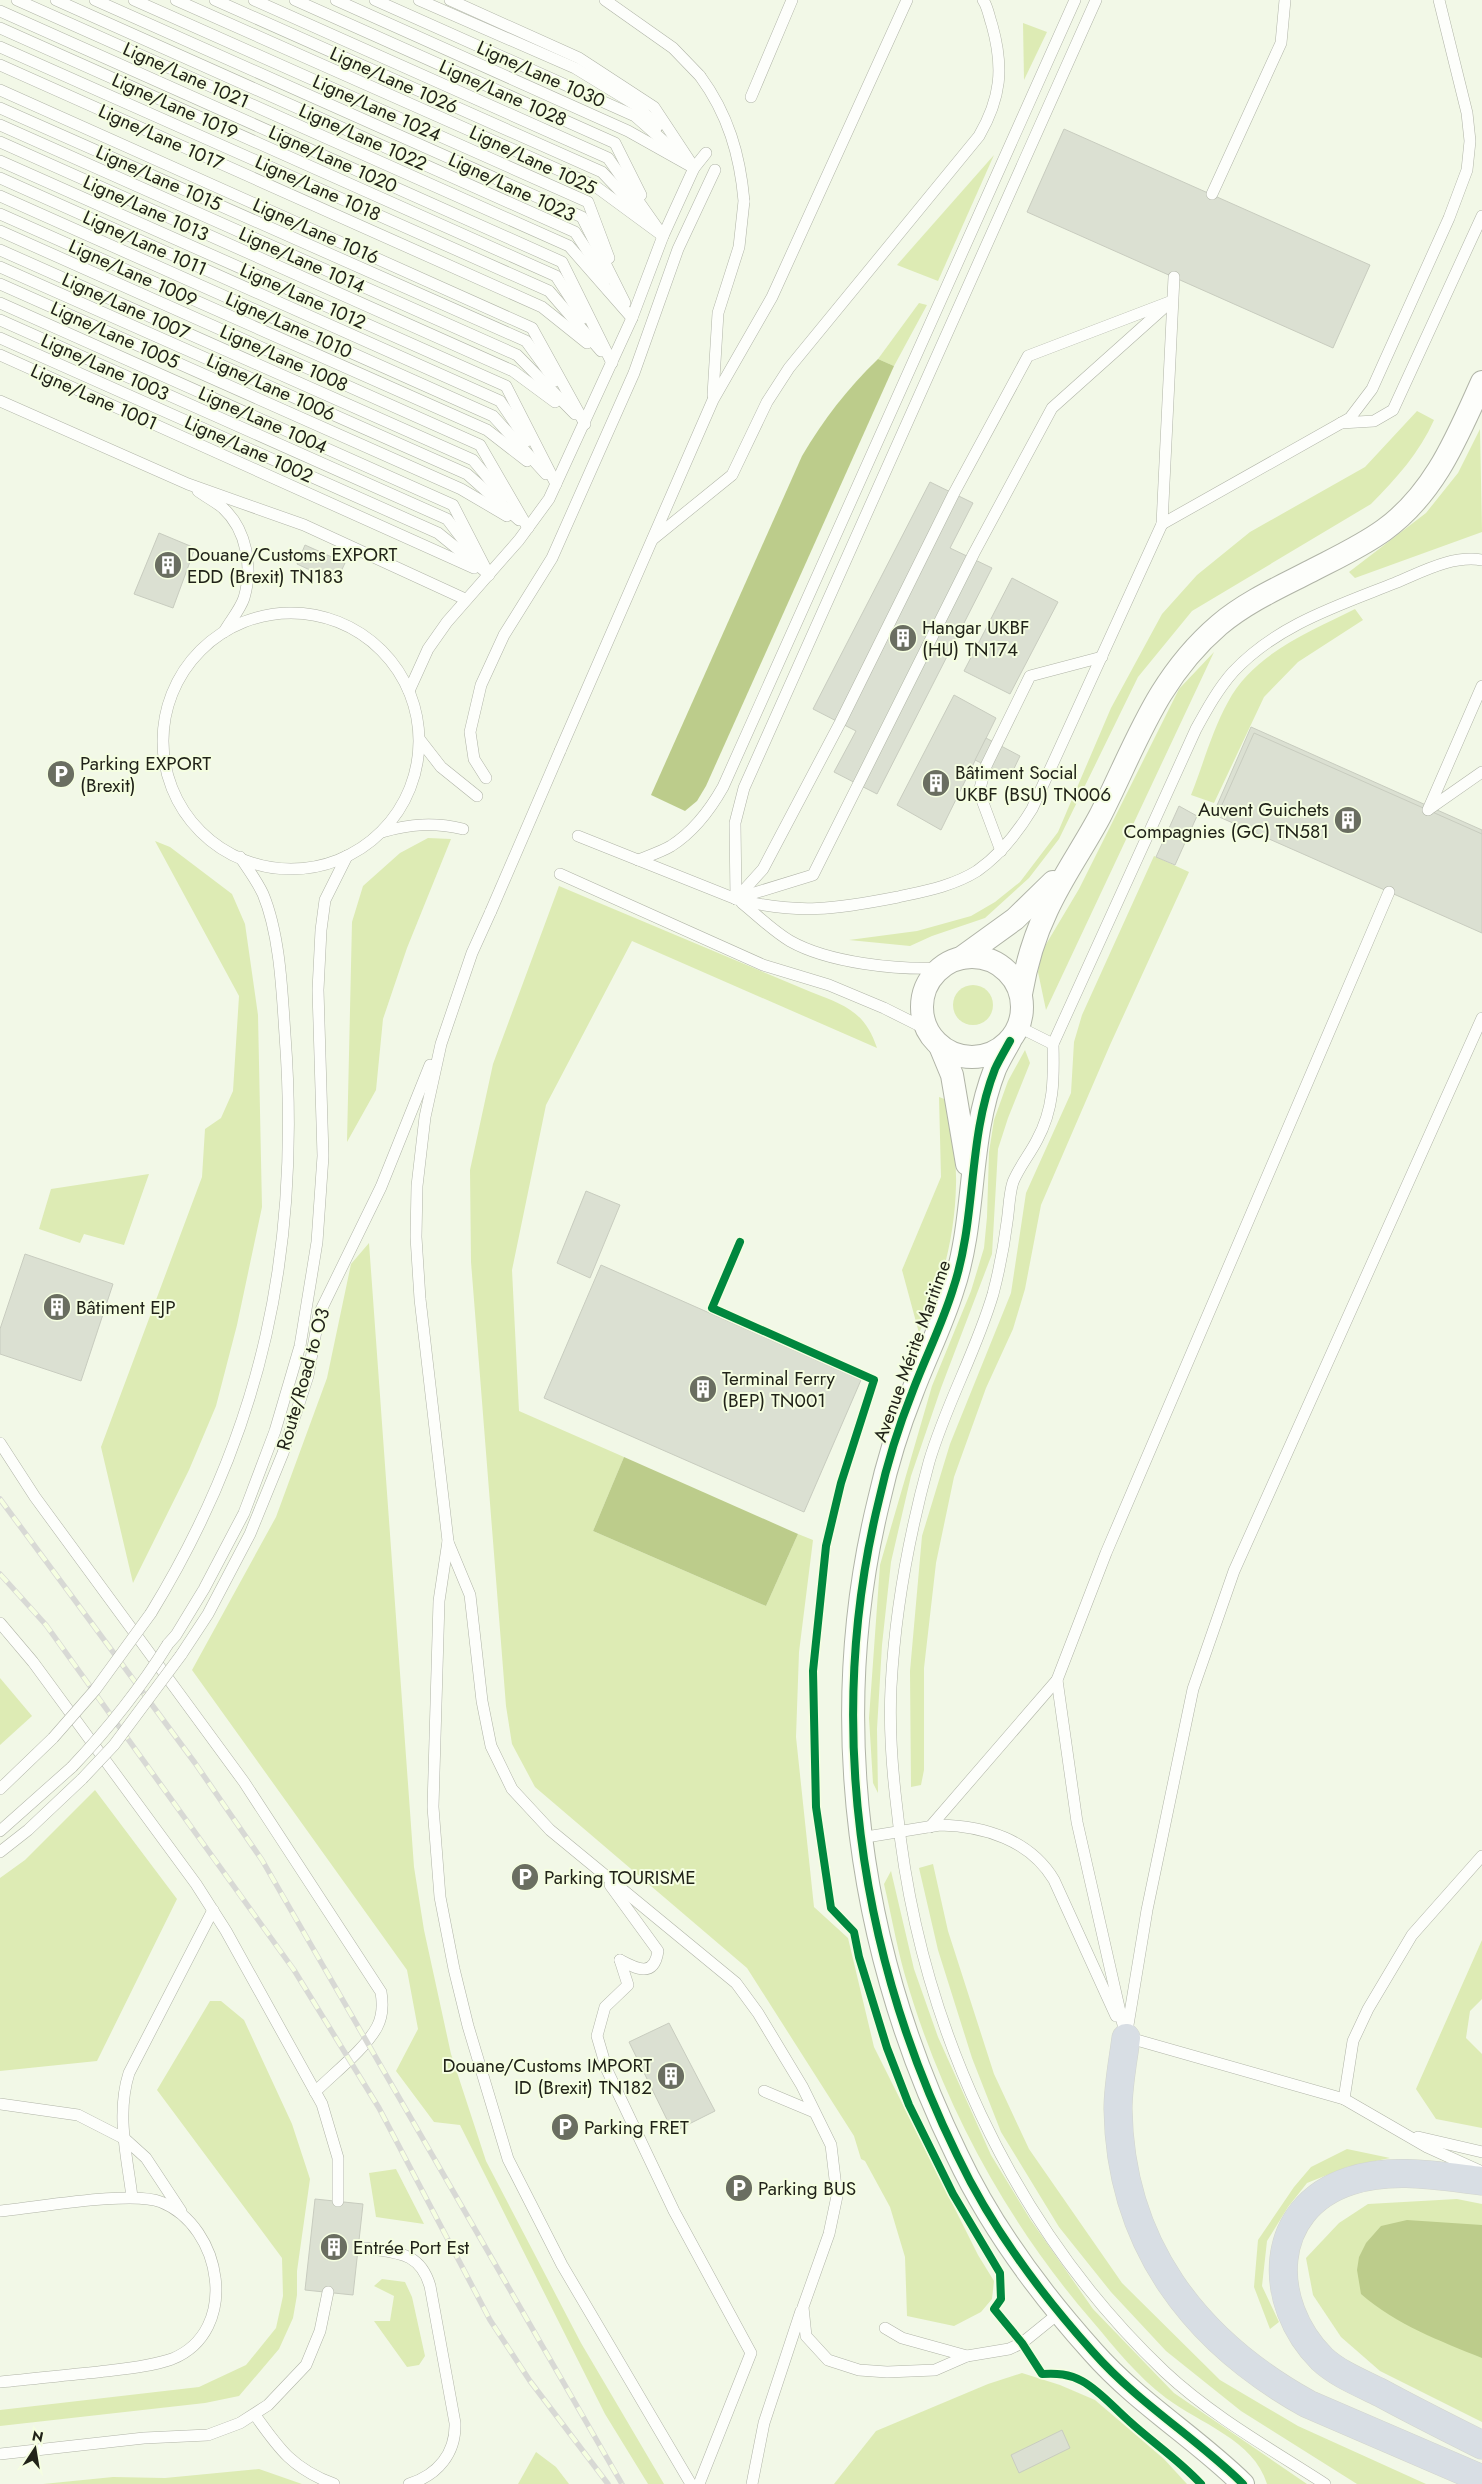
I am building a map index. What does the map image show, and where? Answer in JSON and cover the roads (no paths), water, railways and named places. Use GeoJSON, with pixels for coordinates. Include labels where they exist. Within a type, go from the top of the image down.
{"type":"FeatureCollection","features":[{"type":"Feature","properties":{"kind":"highway"},"geometry":{"type":"LineString","coordinates":[[1126,2038],[1118,2108],[1125,2168],[1144,2233],[1158,2263],[1184,2303],[1200,2323],[1233,2355],[1282,2390],[1308,2404],[1482,2479]]}},
{"type":"Feature","properties":{"kind":"highway"},"geometry":{"type":"LineString","coordinates":[[1482,2181],[1410,2174],[1390,2174],[1361,2178],[1337,2186],[1322,2193],[1301,2213],[1288,2239],[1282,2270],[1287,2304],[1292,2317],[1302,2334],[1324,2360],[1352,2378],[1482,2445]]}},
{"type":"Feature","properties":{"kind":"street"},"geometry":{"type":"LineString","coordinates":[[1073,861],[1015,919],[961,958],[940,968],[928,983],[923,997],[922,1012],[934,1038],[954,1054],[976,1057],[992,1054],[1014,1034],[1022,1010],[1021,994],[1036,936],[1047,909],[1099,817],[1154,703],[1178,666],[1203,640],[1236,612],[1365,542],[1404,514],[1420,497],[1446,461],[1482,382]]}},
{"type":"Feature","properties":{"kind":"street"},"geometry":{"type":"LineString","coordinates":[[961,958],[977,957],[993,961],[1010,974],[1021,994]]}},
{"type":"Feature","properties":{"kind":"street","name":"Avenue Mérite Maritime"},"geometry":{"type":"LineString","coordinates":[[1014,1034],[995,1069],[986,1100],[975,1153],[971,1201],[960,1269],[947,1308],[901,1422],[878,1501],[859,1616],[855,1672],[853,1732],[860,1838],[878,1937],[907,2035],[935,2108],[957,2156],[996,2224],[1060,2313],[1122,2383],[1154,2412],[1216,2458],[1240,2482]]}},
{"type":"Feature","properties":{"kind":"street","name":"Avenue Mérite Maritime"},"geometry":{"type":"LineString","coordinates":[[934,1038],[952,1075],[956,1091],[971,1201]]}},
{"type":"Feature","properties":{"kind":"lane","name":"Ligne/Lane 1021"},"geometry":{"type":"LineString","coordinates":[[17,0],[569,246],[632,318]]}},
{"type":"Feature","properties":{"kind":"lane","name":"Ligne/Lane 1022"},"geometry":{"type":"LineString","coordinates":[[56,0],[575,232],[632,318]]}},
{"type":"Feature","properties":{"kind":"lane","name":"Ligne/Lane 1023"},"geometry":{"type":"LineString","coordinates":[[95,0],[582,217],[632,318]]}},
{"type":"Feature","properties":{"kind":"lane","name":"Ligne/Lane 1024"},"geometry":{"type":"LineString","coordinates":[[134,0],[588,202],[632,318]]}},
{"type":"Feature","properties":{"kind":"lane","name":"Ligne/Lane 1025"},"geometry":{"type":"LineString","coordinates":[[176,0],[595,186],[663,236]]}},
{"type":"Feature","properties":{"kind":"lane","name":"Ligne/Lane 1026"},"geometry":{"type":"LineString","coordinates":[[215,0],[602,172],[663,236]]}},
{"type":"Feature","properties":{"kind":"lane"},"geometry":{"type":"LineString","coordinates":[[254,0],[608,158],[663,236]]}},
{"type":"Feature","properties":{"kind":"lane","name":"Ligne/Lane 1028"},"geometry":{"type":"LineString","coordinates":[[295,0],[615,143],[663,236]]}},
{"type":"Feature","properties":{"kind":"lane"},"geometry":{"type":"LineString","coordinates":[[336,0],[628,131],[694,168]]}},
{"type":"Feature","properties":{"kind":"lane","name":"Ligne/Lane 1030"},"geometry":{"type":"LineString","coordinates":[[375,0],[635,116],[694,168]]}},
{"type":"Feature","properties":{"kind":"lane"},"geometry":{"type":"LineString","coordinates":[[419,0],[574,68],[639,107],[694,168]]}},
{"type":"Feature","properties":{"kind":"lane"},"geometry":{"type":"LineString","coordinates":[[450,0],[579,58],[654,107],[694,168]]}},
{"type":"Feature","properties":{"kind":"lane"},"geometry":{"type":"LineString","coordinates":[[605,0],[674,48],[700,76],[713,94],[731,134],[742,175],[744,202],[739,247],[718,313],[713,400]]}},
{"type":"Feature","properties":{"kind":"lane"},"geometry":{"type":"LineString","coordinates":[[691,2484],[532,2208],[508,2159],[466,2017],[454,1969],[440,1897],[433,1807],[439,1601],[448,1541],[420,1299],[416,1237],[417,1186],[425,1117],[434,1072],[450,1015],[491,911],[713,400],[772,297],[907,0]]}},
{"type":"Feature","properties":{"kind":"lane"},"geometry":{"type":"LineString","coordinates":[[651,541],[732,475],[767,402],[789,368],[971,148],[992,114],[1000,81],[996,41],[983,0]]}},
{"type":"Feature","properties":{"kind":"lane"},"geometry":{"type":"LineString","coordinates":[[638,860],[671,846],[707,814],[723,787],[1075,0]]}},
{"type":"Feature","properties":{"kind":"lane"},"geometry":{"type":"LineString","coordinates":[[736,899],[735,823],[744,788],[1096,0]]}},
{"type":"Feature","properties":{"kind":"lane"},"geometry":{"type":"LineString","coordinates":[[1212,194],[1281,43],[1285,0]]}},
{"type":"Feature","properties":{"kind":"lane"},"geometry":{"type":"LineString","coordinates":[[1162,524],[1350,418],[1364,401],[1375,381],[1449,218],[1467,170],[1470,141],[1467,113],[1439,0]]}},
{"type":"Feature","properties":{"kind":"lane"},"geometry":{"type":"LineString","coordinates":[[751,97],[789,2]]}},
{"type":"Feature","properties":{"kind":"lane","name":"Ligne/Lane 1020"},"geometry":{"type":"LineString","coordinates":[[0,11],[562,262],[612,363]]}},
{"type":"Feature","properties":{"kind":"lane","name":"Ligne/Lane 1019"},"geometry":{"type":"LineString","coordinates":[[0,28],[556,276],[612,363]]}},
{"type":"Feature","properties":{"kind":"lane","name":"Ligne/Lane 1018"},"geometry":{"type":"LineString","coordinates":[[0,47],[549,291],[612,363]]}},
{"type":"Feature","properties":{"kind":"lane","name":"Ligne/Lane 1017"},"geometry":{"type":"LineString","coordinates":[[0,65],[542,306],[612,363]]}},
{"type":"Feature","properties":{"kind":"lane","name":"Ligne/Lane 1016"},"geometry":{"type":"LineString","coordinates":[[0,90],[532,328],[585,424]]}},
{"type":"Feature","properties":{"kind":"lane","name":"Ligne/Lane 1015"},"geometry":{"type":"LineString","coordinates":[[0,108],[526,341],[585,424]]}},
{"type":"Feature","properties":{"kind":"lane","name":"Ligne/Lane 1014"},"geometry":{"type":"LineString","coordinates":[[0,125],[517,356],[585,424]]}},
{"type":"Feature","properties":{"kind":"lane","name":"Ligne/Lane 1013"},"geometry":{"type":"LineString","coordinates":[[0,142],[513,370],[585,424]]}},
{"type":"Feature","properties":{"kind":"lane"},"geometry":{"type":"LineString","coordinates":[[409,690],[428,649],[465,599],[489,575],[549,499],[632,318],[663,236],[694,168],[706,153]]}},
{"type":"Feature","properties":{"kind":"lane","name":"Ligne/Lane 1012"},"geometry":{"type":"LineString","coordinates":[[0,161],[506,386],[556,484]]}},
{"type":"Feature","properties":{"kind":"lane"},"geometry":{"type":"LineString","coordinates":[[486,778],[474,759],[470,739],[472,717],[481,685],[494,652],[552,558],[634,373],[678,250],[715,170]]}},
{"type":"Feature","properties":{"kind":"lane","name":"Ligne/Lane 1011"},"geometry":{"type":"LineString","coordinates":[[0,178],[500,401],[556,484]]}},
{"type":"Feature","properties":{"kind":"lane","name":"Ligne/Lane 1010"},"geometry":{"type":"LineString","coordinates":[[0,196],[493,416],[556,484]]}},
{"type":"Feature","properties":{"kind":"lane","name":"Ligne/Lane 1009"},"geometry":{"type":"LineString","coordinates":[[0,214],[487,430],[556,484]]}},
{"type":"Feature","properties":{"kind":"lane"},"geometry":{"type":"LineString","coordinates":[[1340,424],[1374,421],[1392,410],[1482,216]]}},
{"type":"Feature","properties":{"kind":"lane","name":"Ligne/Lane 1008"},"geometry":{"type":"LineString","coordinates":[[0,231],[480,446],[528,528]]}},
{"type":"Feature","properties":{"kind":"lane","name":"Ligne/Lane 1007"},"geometry":{"type":"LineString","coordinates":[[0,250],[473,460],[528,528]]}},
{"type":"Feature","properties":{"kind":"lane","name":"Ligne/Lane 1006"},"geometry":{"type":"LineString","coordinates":[[0,267],[467,474],[528,528]]}},
{"type":"Feature","properties":{"kind":"lane"},"geometry":{"type":"LineString","coordinates":[[578,836],[736,899],[762,906],[785,909],[840,908],[920,892],[961,880],[977,871],[1000,850],[1022,825],[1032,809],[1162,524],[1174,278]]}},
{"type":"Feature","properties":{"kind":"lane","name":"Ligne/Lane 1005"},"geometry":{"type":"LineString","coordinates":[[0,284],[460,489],[528,528]]}},
{"type":"Feature","properties":{"kind":"lane"},"geometry":{"type":"LineString","coordinates":[[736,899],[763,869],[840,723],[954,493],[1028,356],[1172,301]]}},
{"type":"Feature","properties":{"kind":"lane"},"geometry":{"type":"LineString","coordinates":[[736,899],[813,875],[974,552],[1052,408],[1172,301]]}},
{"type":"Feature","properties":{"kind":"lane","name":"Ligne/Lane 1004"},"geometry":{"type":"LineString","coordinates":[[0,303],[454,505],[489,575]]}},
{"type":"Feature","properties":{"kind":"lane","name":"Ligne/Lane 1003"},"geometry":{"type":"LineString","coordinates":[[0,320],[447,519],[489,575]]}},
{"type":"Feature","properties":{"kind":"lane","name":"Ligne/Lane 1002"},"geometry":{"type":"LineString","coordinates":[[0,338],[438,533],[489,575]]}},
{"type":"Feature","properties":{"kind":"lane","name":"Ligne/Lane 1001"},"geometry":{"type":"LineString","coordinates":[[0,355],[489,575]]}},
{"type":"Feature","properties":{"kind":"lane"},"geometry":{"type":"LineString","coordinates":[[0,401],[188,484],[304,525],[465,599]]}},
{"type":"Feature","properties":{"kind":"lane"},"geometry":{"type":"LineString","coordinates":[[188,484],[224,509],[234,522],[245,544],[248,560],[244,598],[224,632]]}},
{"type":"Feature","properties":{"kind":"lane"},"geometry":{"type":"LineString","coordinates":[[1325,2484],[1224,2418],[1168,2374],[1113,2317],[1042,2224],[1009,2169],[982,2118],[950,2044],[933,1994],[918,1938],[904,1872],[894,1782],[891,1690],[895,1639],[908,1553],[935,1443],[951,1400],[978,1339],[996,1281],[1012,1185],[1038,1138],[1050,1106],[1054,1081],[1053,1044],[1196,729],[1211,702],[1233,672],[1278,634],[1313,615],[1435,566],[1463,559],[1482,560]]}},
{"type":"Feature","properties":{"kind":"lane"},"geometry":{"type":"LineString","coordinates":[[280,613],[309,614],[351,627],[375,644],[395,666],[409,690],[417,715],[420,740],[417,766],[410,790],[398,812],[382,832],[347,856],[321,865],[294,868],[266,866],[240,857],[216,844],[186,814],[168,777],[164,750],[166,715],[178,682],[193,659],[212,640],[224,632],[251,620],[280,613]]}},
{"type":"Feature","properties":{"kind":"lane"},"geometry":{"type":"LineString","coordinates":[[1000,850],[979,792],[986,766],[1030,676],[1102,656]]}},
{"type":"Feature","properties":{"kind":"lane"},"geometry":{"type":"LineString","coordinates":[[1482,686],[1428,810],[1482,772]]}},
{"type":"Feature","properties":{"kind":"lane"},"geometry":{"type":"LineString","coordinates":[[420,740],[441,767],[477,796]]}},
{"type":"Feature","properties":{"kind":"lane"},"geometry":{"type":"LineString","coordinates":[[382,832],[421,824],[438,824],[463,829]]}},
{"type":"Feature","properties":{"kind":"lane"},"geometry":{"type":"LineString","coordinates":[[0,1831],[72,1767],[114,1720],[150,1673],[204,1589],[244,1512],[275,1431],[300,1346],[317,1242],[323,1156],[318,990],[321,930],[325,900],[347,856]]}},
{"type":"Feature","properties":{"kind":"lane"},"geometry":{"type":"LineString","coordinates":[[0,1789],[53,1738],[95,1690],[150,1613],[194,1536],[219,1483],[236,1440],[266,1340],[283,1246],[290,1136],[282,991],[268,910],[256,881],[240,857]]}},
{"type":"Feature","properties":{"kind":"lane"},"geometry":{"type":"LineString","coordinates":[[560,874],[763,965],[829,985],[884,1008],[934,1038]]}},
{"type":"Feature","properties":{"kind":"lane"},"geometry":{"type":"LineString","coordinates":[[935,1826],[1057,1680],[1106,1553],[1389,892]]}},
{"type":"Feature","properties":{"kind":"lane"},"geometry":{"type":"LineString","coordinates":[[736,899],[788,940],[808,949],[837,958],[894,968],[940,968]]}},
{"type":"Feature","properties":{"kind":"lane","name":"Route/Road to O3"},"geometry":{"type":"LineString","coordinates":[[0,1852],[28,1830],[82,1779],[114,1744],[181,1655],[208,1614],[250,1534],[283,1453],[308,1376],[319,1314],[381,1187],[450,1015]]}},
{"type":"Feature","properties":{"kind":"lane"},"geometry":{"type":"LineString","coordinates":[[1126,2038],[1146,1910],[1193,1689],[1199,1671],[1234,1572],[1482,1018]]}},
{"type":"Feature","properties":{"kind":"lane"},"geometry":{"type":"LineString","coordinates":[[1014,1034],[1053,1044]]}},
{"type":"Feature","properties":{"kind":"lane"},"geometry":{"type":"LineString","coordinates":[[0,1443],[34,1497],[244,1782],[382,1992],[383,2005],[378,2026],[367,2040],[315,2092]]}},
{"type":"Feature","properties":{"kind":"lane"},"geometry":{"type":"LineString","coordinates":[[448,1541],[470,1596],[482,1701],[491,1746],[512,1789],[550,1830],[736,1983],[758,2013],[831,2145],[837,2196],[829,2234],[802,2307],[764,2424],[752,2484]]}},
{"type":"Feature","properties":{"kind":"lane"},"geometry":{"type":"LineString","coordinates":[[0,1623],[33,1662],[213,1910],[315,2092],[328,2119],[338,2158],[338,2201]]}},
{"type":"Feature","properties":{"kind":"lane"},"geometry":{"type":"LineString","coordinates":[[1057,1680],[1078,1822],[1126,2038]]}},
{"type":"Feature","properties":{"kind":"lane"},"geometry":{"type":"LineString","coordinates":[[860,1838],[935,1826],[966,1826],[1003,1837],[1034,1855],[1046,1868],[1126,2038],[1344,2099],[1444,2155],[1482,2171]]}},
{"type":"Feature","properties":{"kind":"lane"},"geometry":{"type":"LineString","coordinates":[[1344,2099],[1353,2041],[1368,2009],[1412,1935],[1482,1856]]}},
{"type":"Feature","properties":{"kind":"lane"},"geometry":{"type":"LineString","coordinates":[[601,1872],[658,1951],[657,1960],[652,1966],[644,1970],[635,1968],[620,1960],[628,1986],[605,2007],[596,2036],[604,2061],[638,2139],[674,2211],[751,2353],[699,2484]]}},
{"type":"Feature","properties":{"kind":"lane"},"geometry":{"type":"LineString","coordinates":[[132,2197],[122,2104],[128,2073],[213,1910]]}},
{"type":"Feature","properties":{"kind":"lane"},"geometry":{"type":"LineString","coordinates":[[764,2091],[814,2112]]}},
{"type":"Feature","properties":{"kind":"lane"},"geometry":{"type":"LineString","coordinates":[[0,2104],[78,2115],[125,2139],[146,2158],[184,2217],[200,2234],[209,2249],[215,2279],[213,2314],[207,2328],[198,2340],[173,2358],[155,2363],[0,2382]]}},
{"type":"Feature","properties":{"kind":"lane"},"geometry":{"type":"LineString","coordinates":[[1402,2132],[1482,2152]]}},
{"type":"Feature","properties":{"kind":"lane"},"geometry":{"type":"LineString","coordinates":[[0,2211],[132,2197],[161,2202],[184,2217]]}},
{"type":"Feature","properties":{"kind":"lane"},"geometry":{"type":"LineString","coordinates":[[365,2248],[406,2255],[416,2261],[424,2271],[430,2286],[456,2423],[454,2443],[443,2463],[421,2479],[409,2484]]}},
{"type":"Feature","properties":{"kind":"lane"},"geometry":{"type":"LineString","coordinates":[[0,2454],[144,2438],[208,2435],[223,2431],[255,2415],[282,2392],[306,2365],[320,2331],[328,2292]]}},
{"type":"Feature","properties":{"kind":"lane"},"geometry":{"type":"LineString","coordinates":[[802,2307],[806,2336],[828,2360],[859,2370],[886,2372],[935,2370],[967,2356],[1009,2348],[1022,2343],[1060,2313]]}},
{"type":"Feature","properties":{"kind":"lane"},"geometry":{"type":"LineString","coordinates":[[885,2328],[902,2338],[967,2356]]}},
{"type":"Feature","properties":{"kind":"lane"},"geometry":{"type":"LineString","coordinates":[[255,2415],[282,2453],[309,2473],[334,2484]]}},
{"type":"Feature","properties":{"kind":"railway"},"geometry":{"type":"LineString","coordinates":[[0,1499],[195,1763],[262,1860],[622,2484]]}},
{"type":"Feature","properties":{"kind":"railway"},"geometry":{"type":"LineString","coordinates":[[0,1574],[46,1625],[294,1970],[379,2108],[490,2320],[530,2381],[608,2484]]}},
{"type":"Feature","properties":{"kind":"place","name":"Douane/Customs EXPORT EDD (Brexit) TN183"},"geometry":{"type":"Point","coordinates":[168,565]}},
{"type":"Feature","properties":{"kind":"place","name":"Hangar UKBF (HU) TN174"},"geometry":{"type":"Point","coordinates":[903,638]}},
{"type":"Feature","properties":{"kind":"place","name":"Parking EXPORT (Brexit)"},"geometry":{"type":"Point","coordinates":[61,774]}},
{"type":"Feature","properties":{"kind":"place","name":"Bâtiment Social UKBF (BSU) TN006"},"geometry":{"type":"Point","coordinates":[936,783]}},
{"type":"Feature","properties":{"kind":"place","name":"Auvent Guichets Compagnies (GC) TN581"},"geometry":{"type":"Point","coordinates":[1348,820]}},
{"type":"Feature","properties":{"kind":"place","name":"Bâtiment EJP"},"geometry":{"type":"Point","coordinates":[57,1307]}},
{"type":"Feature","properties":{"kind":"place","name":"Terminal Ferry (BEP) TN001"},"geometry":{"type":"Point","coordinates":[703,1389]}},
{"type":"Feature","properties":{"kind":"place","name":"Parking TOURISME"},"geometry":{"type":"Point","coordinates":[525,1877]}},
{"type":"Feature","properties":{"kind":"place","name":"Douane/Customs IMPORT ID (Brexit) TN182"},"geometry":{"type":"Point","coordinates":[671,2076]}},
{"type":"Feature","properties":{"kind":"place","name":"Parking FRET"},"geometry":{"type":"Point","coordinates":[565,2127]}},
{"type":"Feature","properties":{"kind":"place","name":"Parking BUS"},"geometry":{"type":"Point","coordinates":[739,2188]}},
{"type":"Feature","properties":{"kind":"place","name":"Entrée Port Est"},"geometry":{"type":"Point","coordinates":[334,2247]}}]}
